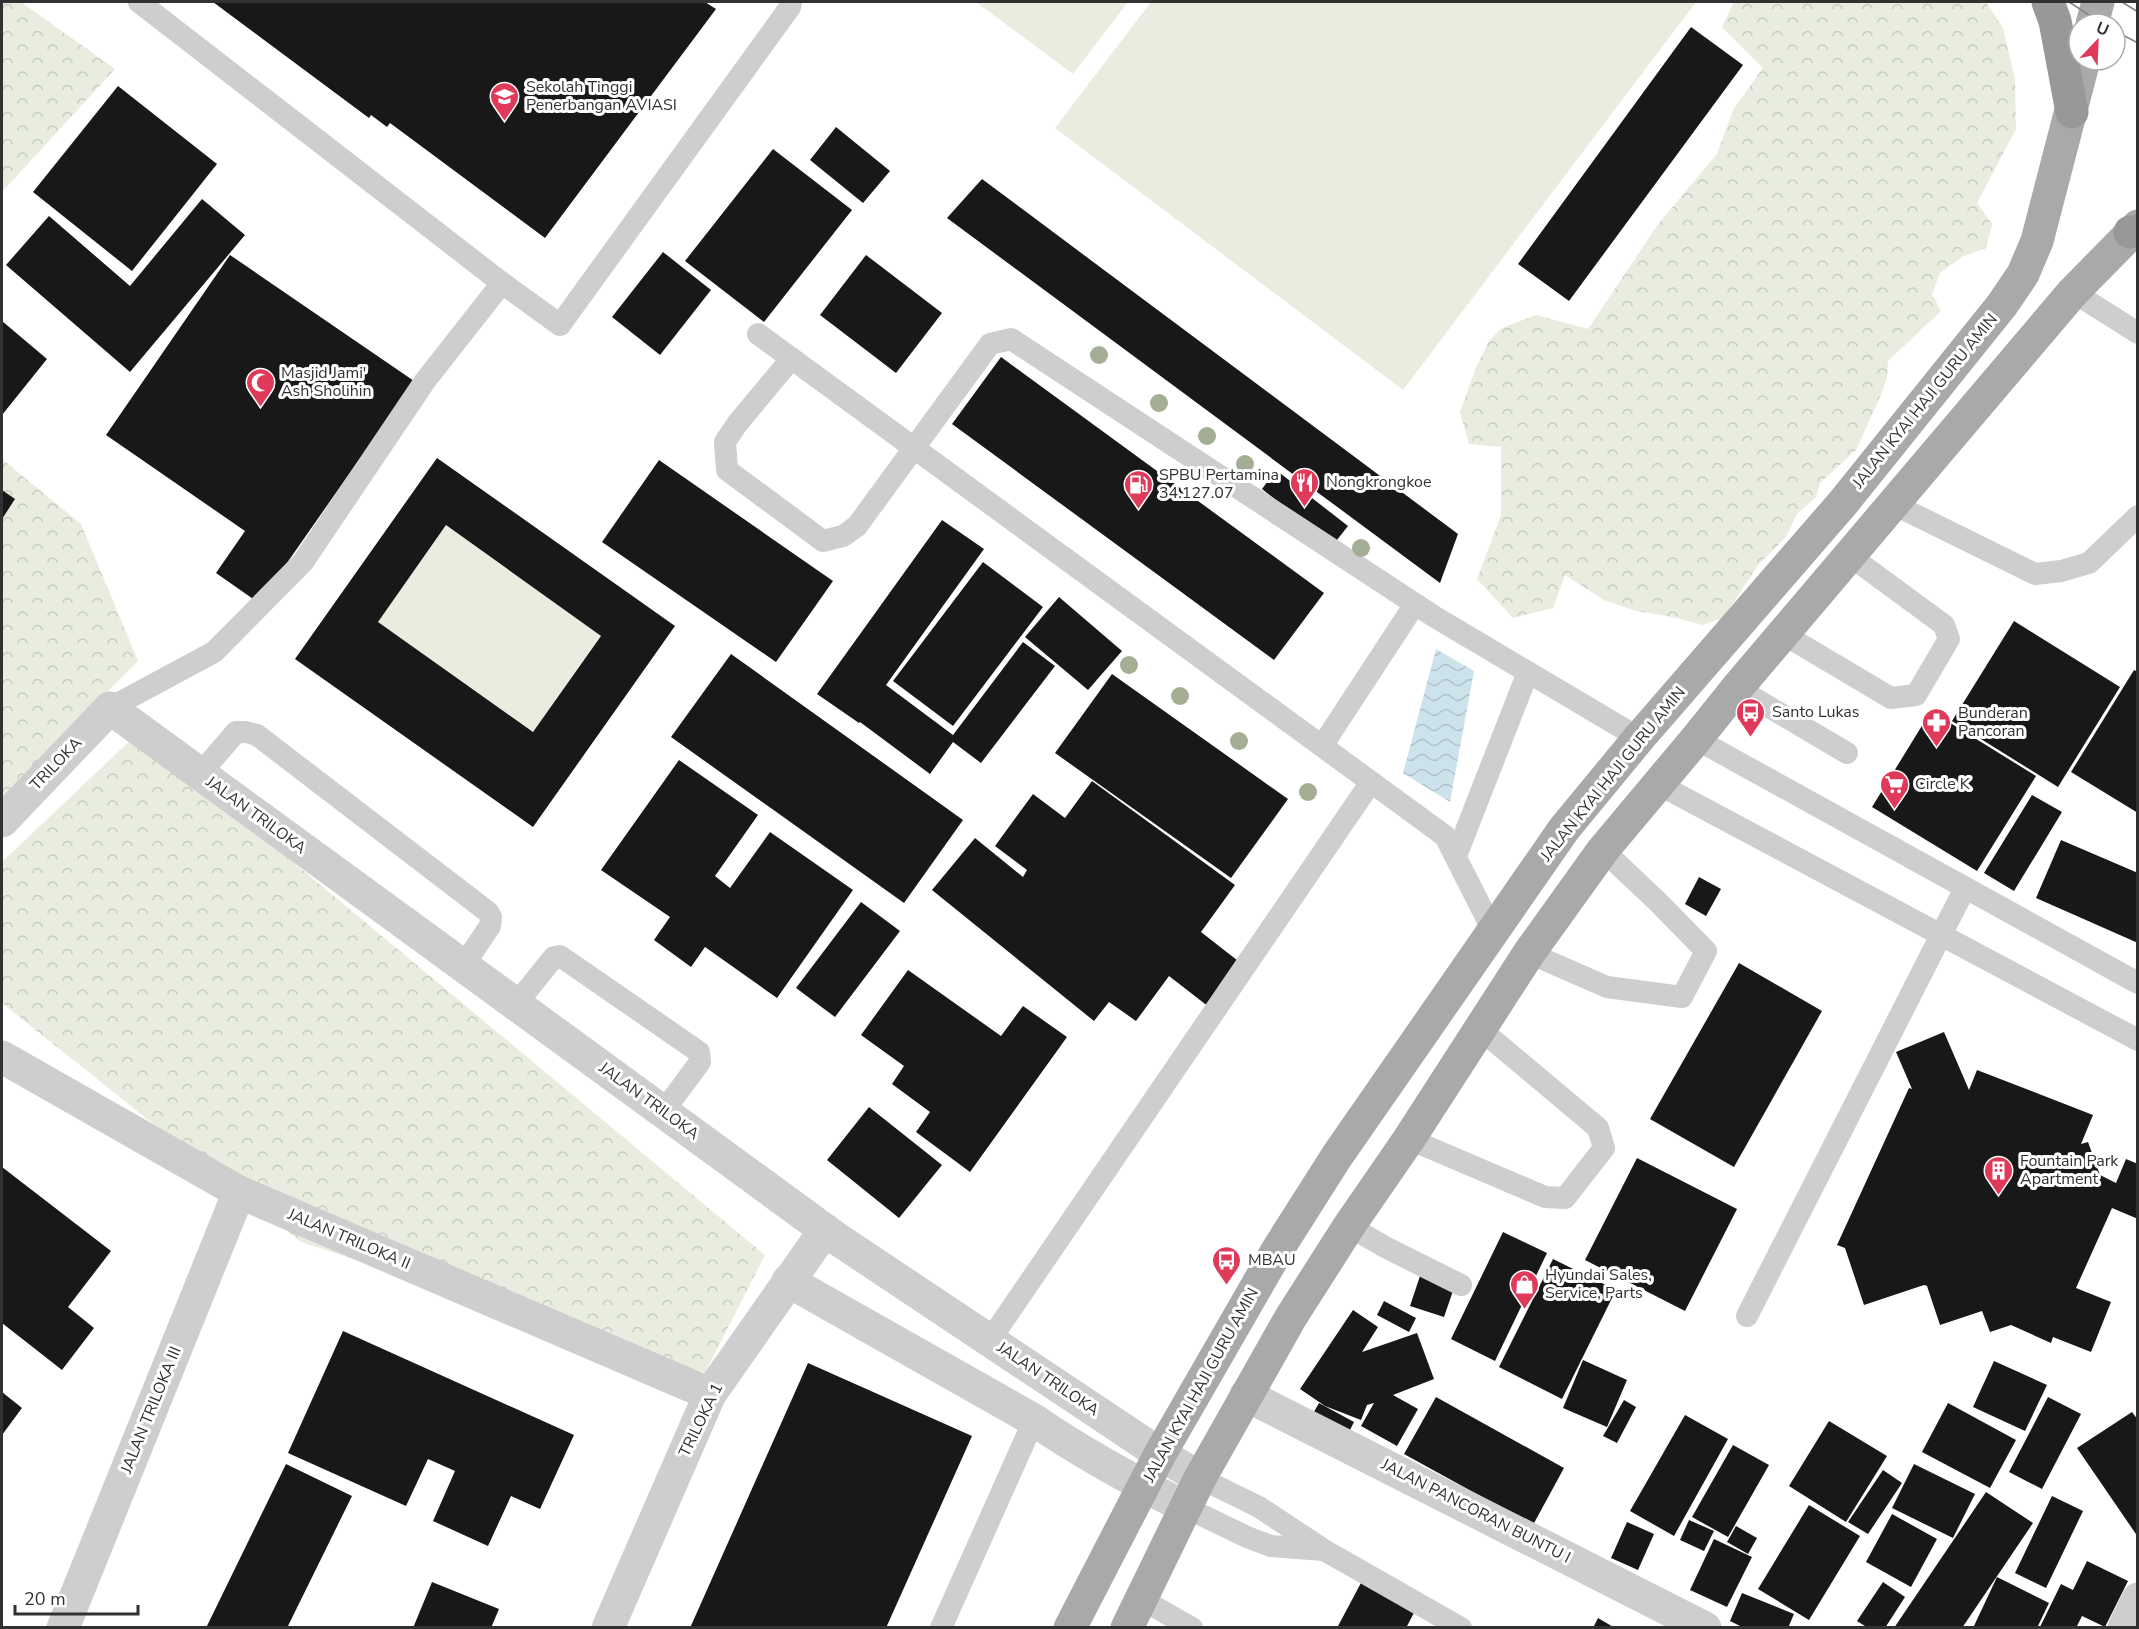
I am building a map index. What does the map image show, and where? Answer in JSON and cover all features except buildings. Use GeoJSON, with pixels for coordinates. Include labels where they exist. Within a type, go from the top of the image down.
{"type":"FeatureCollection","features":[{"type":"Feature","properties":{"kind":"highway"},"geometry":{"type":"LineString","coordinates":[[2048,2],[2055,21],[2072,112]]}},
{"type":"Feature","properties":{"kind":"main road","name":"JALAN KYAI HAJI GURU AMIN"},"geometry":{"type":"LineString","coordinates":[[1070,1628],[1134,1481],[1151,1448],[1337,1156],[1564,829],[1638,738],[1842,504],[2002,305],[2023,274],[2037,242],[2081,72]]}},
{"type":"Feature","properties":{"kind":"main road"},"geometry":{"type":"LineString","coordinates":[[1134,1613],[1200,1478],[1291,1317],[1529,953],[1603,850],[1737,688],[2073,292],[2135,230]]}},
{"type":"Feature","properties":{"kind":"street","name":"JALAN TRILOKA"},"geometry":{"type":"LineString","coordinates":[[110,708],[825,1230],[1151,1448],[1200,1478]]}},
{"type":"Feature","properties":{"kind":"street","name":"TRILOKA"},"geometry":{"type":"LineString","coordinates":[[2,821],[110,708]]}},
{"type":"Feature","properties":{"kind":"street","name":"JALAN TRILOKA II"},"geometry":{"type":"LineString","coordinates":[[2,1057],[239,1192],[710,1394]]}},
{"type":"Feature","properties":{"kind":"street","name":"JALAN TRILOKA III"},"geometry":{"type":"LineString","coordinates":[[63,1628],[239,1192]]}},
{"type":"Feature","properties":{"kind":"street","name":"TRILOKA 1"},"geometry":{"type":"LineString","coordinates":[[608,1628],[710,1394],[825,1230]]}},
{"type":"Feature","properties":{"kind":"street"},"geometry":{"type":"LineString","coordinates":[[788,1281],[1034,1420],[1134,1481],[1185,1508]]}},
{"type":"Feature","properties":{"kind":"street","name":"JALAN PANCORAN BUNTU I"},"geometry":{"type":"LineString","coordinates":[[1246,1395],[1705,1628]]}},
{"type":"Feature","properties":{"kind":"street"},"geometry":{"type":"LineString","coordinates":[[2124,1628],[2138,1599]]}},
{"type":"Feature","properties":{"kind":"lane"},"geometry":{"type":"LineString","coordinates":[[139,2],[502,283],[560,325],[790,8],[791,2]]}},
{"type":"Feature","properties":{"kind":"lane"},"geometry":{"type":"LineString","coordinates":[[110,708],[214,652],[303,562],[425,381],[502,283]]}},
{"type":"Feature","properties":{"kind":"lane"},"geometry":{"type":"LineString","coordinates":[[2073,292],[2138,333]]}},
{"type":"Feature","properties":{"kind":"lane"},"geometry":{"type":"LineString","coordinates":[[758,334],[1445,836],[1493,931]]}},
{"type":"Feature","properties":{"kind":"lane"},"geometry":{"type":"LineString","coordinates":[[791,359],[737,424],[725,442],[728,470],[823,541],[843,536],[857,526],[990,344],[1011,339],[1435,617],[1638,738]]}},
{"type":"Feature","properties":{"kind":"lane"},"geometry":{"type":"LineString","coordinates":[[1893,504],[2035,574],[2061,571],[2089,563],[2138,516]]}},
{"type":"Feature","properties":{"kind":"lane"},"geometry":{"type":"LineString","coordinates":[[1783,634],[1891,698],[1917,695],[1949,639],[1944,625],[1850,556]]}},
{"type":"Feature","properties":{"kind":"lane"},"geometry":{"type":"LineString","coordinates":[[1322,747],[1415,604]]}},
{"type":"Feature","properties":{"kind":"lane"},"geometry":{"type":"LineString","coordinates":[[1456,856],[1528,672]]}},
{"type":"Feature","properties":{"kind":"lane"},"geometry":{"type":"LineString","coordinates":[[1737,688],[1847,753]]}},
{"type":"Feature","properties":{"kind":"lane"},"geometry":{"type":"LineString","coordinates":[[200,774],[236,732],[257,735],[488,912],[491,917],[490,926],[463,966]]}},
{"type":"Feature","properties":{"kind":"lane"},"geometry":{"type":"LineString","coordinates":[[1696,739],[2138,983]]}},
{"type":"Feature","properties":{"kind":"lane"},"geometry":{"type":"LineString","coordinates":[[1658,784],[2138,1040]]}},
{"type":"Feature","properties":{"kind":"lane"},"geometry":{"type":"LineString","coordinates":[[990,1340],[1377,787]]}},
{"type":"Feature","properties":{"kind":"lane"},"geometry":{"type":"LineString","coordinates":[[1529,953],[1607,987],[1682,997],[1706,951],[1603,850]]}},
{"type":"Feature","properties":{"kind":"lane"},"geometry":{"type":"LineString","coordinates":[[1748,1316],[1965,888]]}},
{"type":"Feature","properties":{"kind":"lane"},"geometry":{"type":"LineString","coordinates":[[516,1004],[554,957],[560,956],[699,1052],[700,1062],[663,1112]]}},
{"type":"Feature","properties":{"kind":"lane"},"geometry":{"type":"LineString","coordinates":[[1409,1139],[1545,1197],[1565,1198],[1604,1148],[1598,1128],[1480,1029]]}},
{"type":"Feature","properties":{"kind":"lane"},"geometry":{"type":"LineString","coordinates":[[1349,1226],[1385,1247],[1461,1285]]}},
{"type":"Feature","properties":{"kind":"lane"},"geometry":{"type":"LineString","coordinates":[[941,1628],[1034,1420]]}},
{"type":"Feature","properties":{"kind":"lane"},"geometry":{"type":"LineString","coordinates":[[1200,1478],[1259,1507],[1324,1550],[1461,1628]]}},
{"type":"Feature","properties":{"kind":"lane"},"geometry":{"type":"LineString","coordinates":[[1185,1508],[1247,1538],[1271,1546],[1324,1550]]}},
{"type":"Feature","properties":{"kind":"lane"},"geometry":{"type":"LineString","coordinates":[[1134,1613],[1192,1628]]}},
{"type":"Feature","properties":{"kind":"green space"},"geometry":{"type":"Polygon","coordinates":[[[2,2],[21,2],[115,69],[2,192],[2,2]]]}},
{"type":"Feature","properties":{"kind":"green space"},"geometry":{"type":"Polygon","coordinates":[[[976,2],[1128,2],[1073,74],[976,2]]]}},
{"type":"Feature","properties":{"kind":"green space"},"geometry":{"type":"Polygon","coordinates":[[[1151,2],[1696,2],[1403,390],[1055,128],[1151,2]]]}},
{"type":"Feature","properties":{"kind":"green space"},"geometry":{"type":"Polygon","coordinates":[[[1734,2],[1986,2],[2003,28],[2015,79],[2016,129],[1977,203],[1992,224],[1986,248],[1962,257],[1940,273],[1932,294],[1941,311],[1888,361],[1887,378],[1856,450],[1820,483],[1816,497],[1797,514],[1786,537],[1759,564],[1723,618],[1702,625],[1673,617],[1636,611],[1604,600],[1565,575],[1553,608],[1513,618],[1477,579],[1501,515],[1501,447],[1469,444],[1460,412],[1475,370],[1489,341],[1502,328],[1536,315],[1588,329],[1659,223],[1717,154],[1734,108],[1763,68],[1722,27],[1734,2]]]}},
{"type":"Feature","properties":{"kind":"green space"},"geometry":{"type":"Polygon","coordinates":[[[2,459],[81,524],[138,661],[2,798],[2,459]]]}},
{"type":"Feature","properties":{"kind":"green space"},"geometry":{"type":"Polygon","coordinates":[[[446,525],[601,636],[533,732],[378,622],[446,525]]]}},
{"type":"Feature","properties":{"kind":"green space"},"geometry":{"type":"Polygon","coordinates":[[[138,733],[765,1255],[705,1373],[301,1242],[2,1003],[2,862],[138,733]]]}},
{"type":"Feature","properties":{"kind":"water"},"geometry":{"type":"Polygon","coordinates":[[[1436,649],[1474,671],[1450,802],[1403,773],[1436,649]]]}},
{"type":"Feature","properties":{"kind":"tram line"},"geometry":{"type":"LineString","coordinates":[[2069,2],[2084,12]]}},
{"type":"Feature","properties":{"kind":"tram line"},"geometry":{"type":"LineString","coordinates":[[2122,2],[2138,12]]}},
{"type":"Feature","properties":{"kind":"tram line"},"geometry":{"type":"LineString","coordinates":[[2127,37],[2138,43]]}},
{"type":"Feature","properties":{"kind":"place","name":"Sekolah Tinggi Penerbangan AVIASI"},"geometry":{"type":"Point","coordinates":[505,122]}},
{"type":"Feature","properties":{"kind":"place","name":"Masjid Jami' Ash Sholihin"},"geometry":{"type":"Point","coordinates":[260,408]}},
{"type":"Feature","properties":{"kind":"place","name":"Nongkrongkoe"},"geometry":{"type":"Point","coordinates":[1305,508]}},
{"type":"Feature","properties":{"kind":"place","name":"SPBU Pertamina 34.127.07"},"geometry":{"type":"Point","coordinates":[1138,510]}},
{"type":"Feature","properties":{"kind":"place","name":"Santo Lukas"},"geometry":{"type":"Point","coordinates":[1751,738]}},
{"type":"Feature","properties":{"kind":"place","name":"Bunderan Pancoran"},"geometry":{"type":"Point","coordinates":[1937,748]}},
{"type":"Feature","properties":{"kind":"place","name":"Circle K"},"geometry":{"type":"Point","coordinates":[1894,810]}},
{"type":"Feature","properties":{"kind":"place","name":"Fountain Park Apartment"},"geometry":{"type":"Point","coordinates":[1999,1196]}},
{"type":"Feature","properties":{"kind":"place","name":"MBAU"},"geometry":{"type":"Point","coordinates":[1227,1286]}},
{"type":"Feature","properties":{"kind":"place","name":"Hyundai Sales, Service, Parts"},"geometry":{"type":"Point","coordinates":[1524,1310]}}]}
